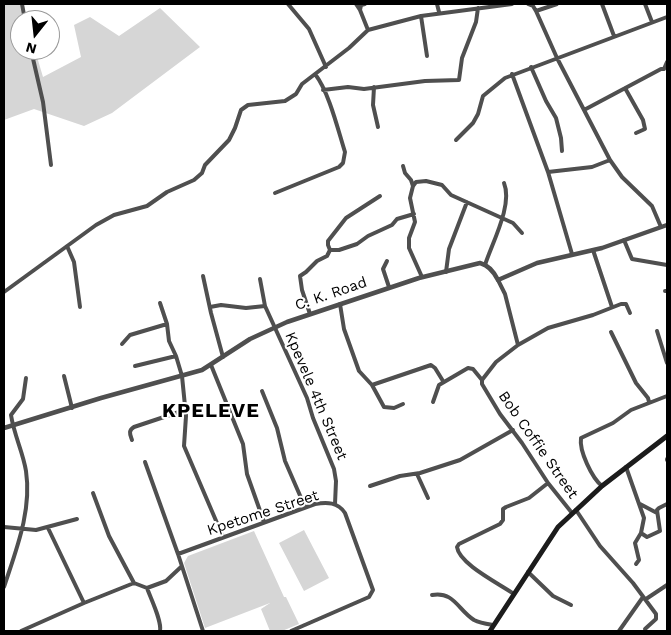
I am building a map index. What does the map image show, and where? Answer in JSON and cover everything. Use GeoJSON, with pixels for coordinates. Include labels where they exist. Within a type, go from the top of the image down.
{"type":"FeatureCollection","features":[{"type":"Feature","properties":{"kind":"main road"},"geometry":{"type":"LineString","coordinates":[[490,631],[547,542],[574,511],[602,486],[667,436]]}},
{"type":"Feature","properties":{"kind":"street"},"geometry":{"type":"LineString","coordinates":[[288,4],[312,34],[326,67]]}},
{"type":"Feature","properties":{"kind":"street"},"geometry":{"type":"LineString","coordinates":[[356,4],[368,30]]}},
{"type":"Feature","properties":{"kind":"street"},"geometry":{"type":"LineString","coordinates":[[360,10],[361,5],[364,4]]}},
{"type":"Feature","properties":{"kind":"street"},"geometry":{"type":"LineString","coordinates":[[437,4],[439,12]]}},
{"type":"Feature","properties":{"kind":"street"},"geometry":{"type":"LineString","coordinates":[[4,292],[105,219],[147,206],[167,192],[194,180],[202,173],[204,164],[229,140],[241,110],[248,105],[285,101],[296,94],[302,84],[326,67],[368,30],[439,12],[478,8],[484,5],[512,4]]}},
{"type":"Feature","properties":{"kind":"street"},"geometry":{"type":"LineString","coordinates":[[528,4],[533,6],[536,11],[557,58],[610,160],[622,177],[652,206],[660,227]]}},
{"type":"Feature","properties":{"kind":"street"},"geometry":{"type":"LineString","coordinates":[[536,11],[557,4]]}},
{"type":"Feature","properties":{"kind":"street"},"geometry":{"type":"LineString","coordinates":[[602,4],[614,36]]}},
{"type":"Feature","properties":{"kind":"street"},"geometry":{"type":"LineString","coordinates":[[645,4],[652,22]]}},
{"type":"Feature","properties":{"kind":"street"},"geometry":{"type":"LineString","coordinates":[[323,90],[348,87],[364,89],[425,81],[459,80],[462,58],[476,22],[478,8]]}},
{"type":"Feature","properties":{"kind":"street"},"geometry":{"type":"LineString","coordinates":[[421,16],[427,56]]}},
{"type":"Feature","properties":{"kind":"street"},"geometry":{"type":"LineString","coordinates":[[456,140],[473,123],[478,114],[483,96],[512,74],[667,17]]}},
{"type":"Feature","properties":{"kind":"street"},"geometry":{"type":"LineString","coordinates":[[33,60],[43,102],[51,165]]}},
{"type":"Feature","properties":{"kind":"street"},"geometry":{"type":"LineString","coordinates":[[584,110],[664,69],[667,62]]}},
{"type":"Feature","properties":{"kind":"street"},"geometry":{"type":"LineString","coordinates":[[531,67],[556,118],[562,151]]}},
{"type":"Feature","properties":{"kind":"street"},"geometry":{"type":"LineString","coordinates":[[275,193],[339,167],[342,162],[345,152],[320,80],[315,74]]}},
{"type":"Feature","properties":{"kind":"street"},"geometry":{"type":"LineString","coordinates":[[512,74],[548,172],[572,254]]}},
{"type":"Feature","properties":{"kind":"street"},"geometry":{"type":"LineString","coordinates":[[374,88],[373,105],[378,127]]}},
{"type":"Feature","properties":{"kind":"street"},"geometry":{"type":"LineString","coordinates":[[625,88],[643,120],[645,129],[636,133]]}},
{"type":"Feature","properties":{"kind":"street"},"geometry":{"type":"LineString","coordinates":[[548,172],[592,167],[610,160]]}},
{"type":"Feature","properties":{"kind":"street"},"geometry":{"type":"LineString","coordinates":[[403,166],[413,186]]}},
{"type":"Feature","properties":{"kind":"street"},"geometry":{"type":"LineString","coordinates":[[422,277],[409,248],[409,238],[415,222],[410,198],[413,186],[420,180],[442,185],[451,195],[480,206],[514,224],[522,233]]}},
{"type":"Feature","properties":{"kind":"street"},"geometry":{"type":"LineString","coordinates":[[504,183],[507,193],[502,218],[485,265],[493,271],[505,294],[518,346]]}},
{"type":"Feature","properties":{"kind":"street"},"geometry":{"type":"LineString","coordinates":[[310,314],[299,276],[306,272],[317,260],[327,256],[330,250],[328,243],[331,236],[346,218],[380,196]]}},
{"type":"Feature","properties":{"kind":"street"},"geometry":{"type":"LineString","coordinates":[[446,272],[449,249],[467,202]]}},
{"type":"Feature","properties":{"kind":"street"},"geometry":{"type":"LineString","coordinates":[[330,250],[338,250],[357,244],[368,236],[392,225],[397,219],[414,214]]}},
{"type":"Feature","properties":{"kind":"street"},"geometry":{"type":"LineString","coordinates":[[498,280],[537,262],[593,250],[667,225]]}},
{"type":"Feature","properties":{"kind":"street"},"geometry":{"type":"LineString","coordinates":[[624,240],[632,259],[667,265]]}},
{"type":"Feature","properties":{"kind":"street"},"geometry":{"type":"LineString","coordinates":[[67,246],[74,262],[80,307]]}},
{"type":"Feature","properties":{"kind":"street"},"geometry":{"type":"LineString","coordinates":[[593,250],[612,307],[624,303],[630,313]]}},
{"type":"Feature","properties":{"kind":"street"},"geometry":{"type":"LineString","coordinates":[[387,261],[383,269],[390,287]]}},
{"type":"Feature","properties":{"kind":"street","name":"C. K. Road"},"geometry":{"type":"LineString","coordinates":[[4,428],[101,398],[202,370],[244,342],[275,327],[310,314],[422,277],[477,263],[485,265]]}},
{"type":"Feature","properties":{"kind":"street"},"geometry":{"type":"LineString","coordinates":[[203,276],[223,356]]}},
{"type":"Feature","properties":{"kind":"street","name":"Kpevele 4th Street"},"geometry":{"type":"LineString","coordinates":[[260,279],[265,306],[307,398],[313,418],[334,469],[336,481],[335,504]]}},
{"type":"Feature","properties":{"kind":"street"},"geometry":{"type":"LineString","coordinates":[[160,303],[167,324],[168,341],[176,356],[182,376],[186,427],[183,439],[184,446],[223,537]]}},
{"type":"Feature","properties":{"kind":"street"},"geometry":{"type":"LineString","coordinates":[[340,304],[344,329],[359,371],[372,385],[384,407],[394,408],[403,404]]}},
{"type":"Feature","properties":{"kind":"street"},"geometry":{"type":"LineString","coordinates":[[210,307],[221,305],[246,308],[265,306]]}},
{"type":"Feature","properties":{"kind":"street","name":"Bob Coffie Street"},"geometry":{"type":"LineString","coordinates":[[612,307],[593,315],[548,328],[496,362],[482,380],[500,414],[513,430],[548,483],[574,511],[600,546],[645,598],[656,617],[645,629]]}},
{"type":"Feature","properties":{"kind":"street"},"geometry":{"type":"LineString","coordinates":[[122,344],[130,336],[167,324]]}},
{"type":"Feature","properties":{"kind":"street"},"geometry":{"type":"LineString","coordinates":[[658,331],[667,363]]}},
{"type":"Feature","properties":{"kind":"street"},"geometry":{"type":"LineString","coordinates":[[611,332],[633,378],[649,402]]}},
{"type":"Feature","properties":{"kind":"street"},"geometry":{"type":"LineString","coordinates":[[135,366],[176,356]]}},
{"type":"Feature","properties":{"kind":"street"},"geometry":{"type":"LineString","coordinates":[[210,365],[243,444],[247,474],[264,522]]}},
{"type":"Feature","properties":{"kind":"street"},"geometry":{"type":"LineString","coordinates":[[372,385],[432,365],[443,381]]}},
{"type":"Feature","properties":{"kind":"street"},"geometry":{"type":"LineString","coordinates":[[433,402],[438,387],[443,381],[470,368],[482,380]]}},
{"type":"Feature","properties":{"kind":"street"},"geometry":{"type":"LineString","coordinates":[[64,376],[72,408]]}},
{"type":"Feature","properties":{"kind":"street"},"geometry":{"type":"LineString","coordinates":[[4,587],[22,529],[27,483],[26,469],[12,425],[11,415],[23,398],[26,378]]}},
{"type":"Feature","properties":{"kind":"street"},"geometry":{"type":"LineString","coordinates":[[262,391],[277,428],[285,461],[305,507]]}},
{"type":"Feature","properties":{"kind":"street"},"geometry":{"type":"LineString","coordinates":[[602,486],[595,480],[585,459],[580,442],[581,438],[613,423],[632,410],[667,396]]}},
{"type":"Feature","properties":{"kind":"street"},"geometry":{"type":"LineString","coordinates":[[132,440],[130,433],[134,427],[185,410]]}},
{"type":"Feature","properties":{"kind":"street"},"geometry":{"type":"LineString","coordinates":[[370,486],[400,476],[417,474],[460,460],[513,430]]}},
{"type":"Feature","properties":{"kind":"street"},"geometry":{"type":"LineString","coordinates":[[145,462],[203,631]]}},
{"type":"Feature","properties":{"kind":"street"},"geometry":{"type":"LineString","coordinates":[[626,467],[644,518],[641,533],[635,543],[639,560],[636,564]]}},
{"type":"Feature","properties":{"kind":"street"},"geometry":{"type":"LineString","coordinates":[[417,474],[428,498]]}},
{"type":"Feature","properties":{"kind":"street"},"geometry":{"type":"LineString","coordinates":[[514,594],[467,562],[458,552],[457,547],[459,544],[502,522],[504,518],[503,509],[529,498],[548,483]]}},
{"type":"Feature","properties":{"kind":"street"},"geometry":{"type":"LineString","coordinates":[[93,493],[109,536],[134,583],[147,588],[166,581],[182,566]]}},
{"type":"Feature","properties":{"kind":"street","name":"Kpetome Street"},"geometry":{"type":"LineString","coordinates":[[178,554],[305,507],[324,502],[341,507],[345,513],[373,590],[369,597],[291,631]]}},
{"type":"Feature","properties":{"kind":"street"},"geometry":{"type":"LineString","coordinates":[[640,504],[657,513]]}},
{"type":"Feature","properties":{"kind":"street"},"geometry":{"type":"LineString","coordinates":[[641,533],[647,536],[661,530],[657,513],[659,508],[667,504]]}},
{"type":"Feature","properties":{"kind":"street"},"geometry":{"type":"LineString","coordinates":[[4,526],[36,530],[77,519]]}},
{"type":"Feature","properties":{"kind":"street"},"geometry":{"type":"LineString","coordinates":[[48,528],[84,603]]}},
{"type":"Feature","properties":{"kind":"street"},"geometry":{"type":"LineString","coordinates":[[528,572],[553,596],[571,606]]}},
{"type":"Feature","properties":{"kind":"street"},"geometry":{"type":"LineString","coordinates":[[21,631],[134,583]]}},
{"type":"Feature","properties":{"kind":"street"},"geometry":{"type":"LineString","coordinates":[[619,631],[645,598],[667,585]]}},
{"type":"Feature","properties":{"kind":"street"},"geometry":{"type":"LineString","coordinates":[[147,588],[159,620],[160,631]]}},
{"type":"Feature","properties":{"kind":"street"},"geometry":{"type":"LineString","coordinates":[[432,595],[445,595],[458,604],[472,619],[493,625]]}},
{"type":"Feature","properties":{"kind":"street"},"geometry":{"type":"LineString","coordinates":[[309,624],[310,631]]}},
{"type":"Feature","properties":{"kind":"shaded area"},"geometry":{"type":"Polygon","coordinates":[[[4,4],[21,4],[23,10],[10,10],[10,60],[38,60],[43,77],[81,57],[74,25],[90,17],[119,36],[160,8],[200,47],[112,113],[84,126],[34,109],[4,120],[4,4]]]}},
{"type":"Feature","properties":{"kind":"shaded area"},"geometry":{"type":"Polygon","coordinates":[[[304,530],[329,578],[304,591],[279,543],[304,530]]]}},
{"type":"Feature","properties":{"kind":"shaded area"},"geometry":{"type":"Polygon","coordinates":[[[254,531],[284,597],[286,597],[299,624],[282,631],[270,631],[261,609],[270,603],[205,628],[184,563],[188,556],[254,531]]]}},
{"type":"Feature","properties":{"kind":"district","name":"KPELEVE"},"geometry":{"type":"Point","coordinates":[211,411]}}]}
